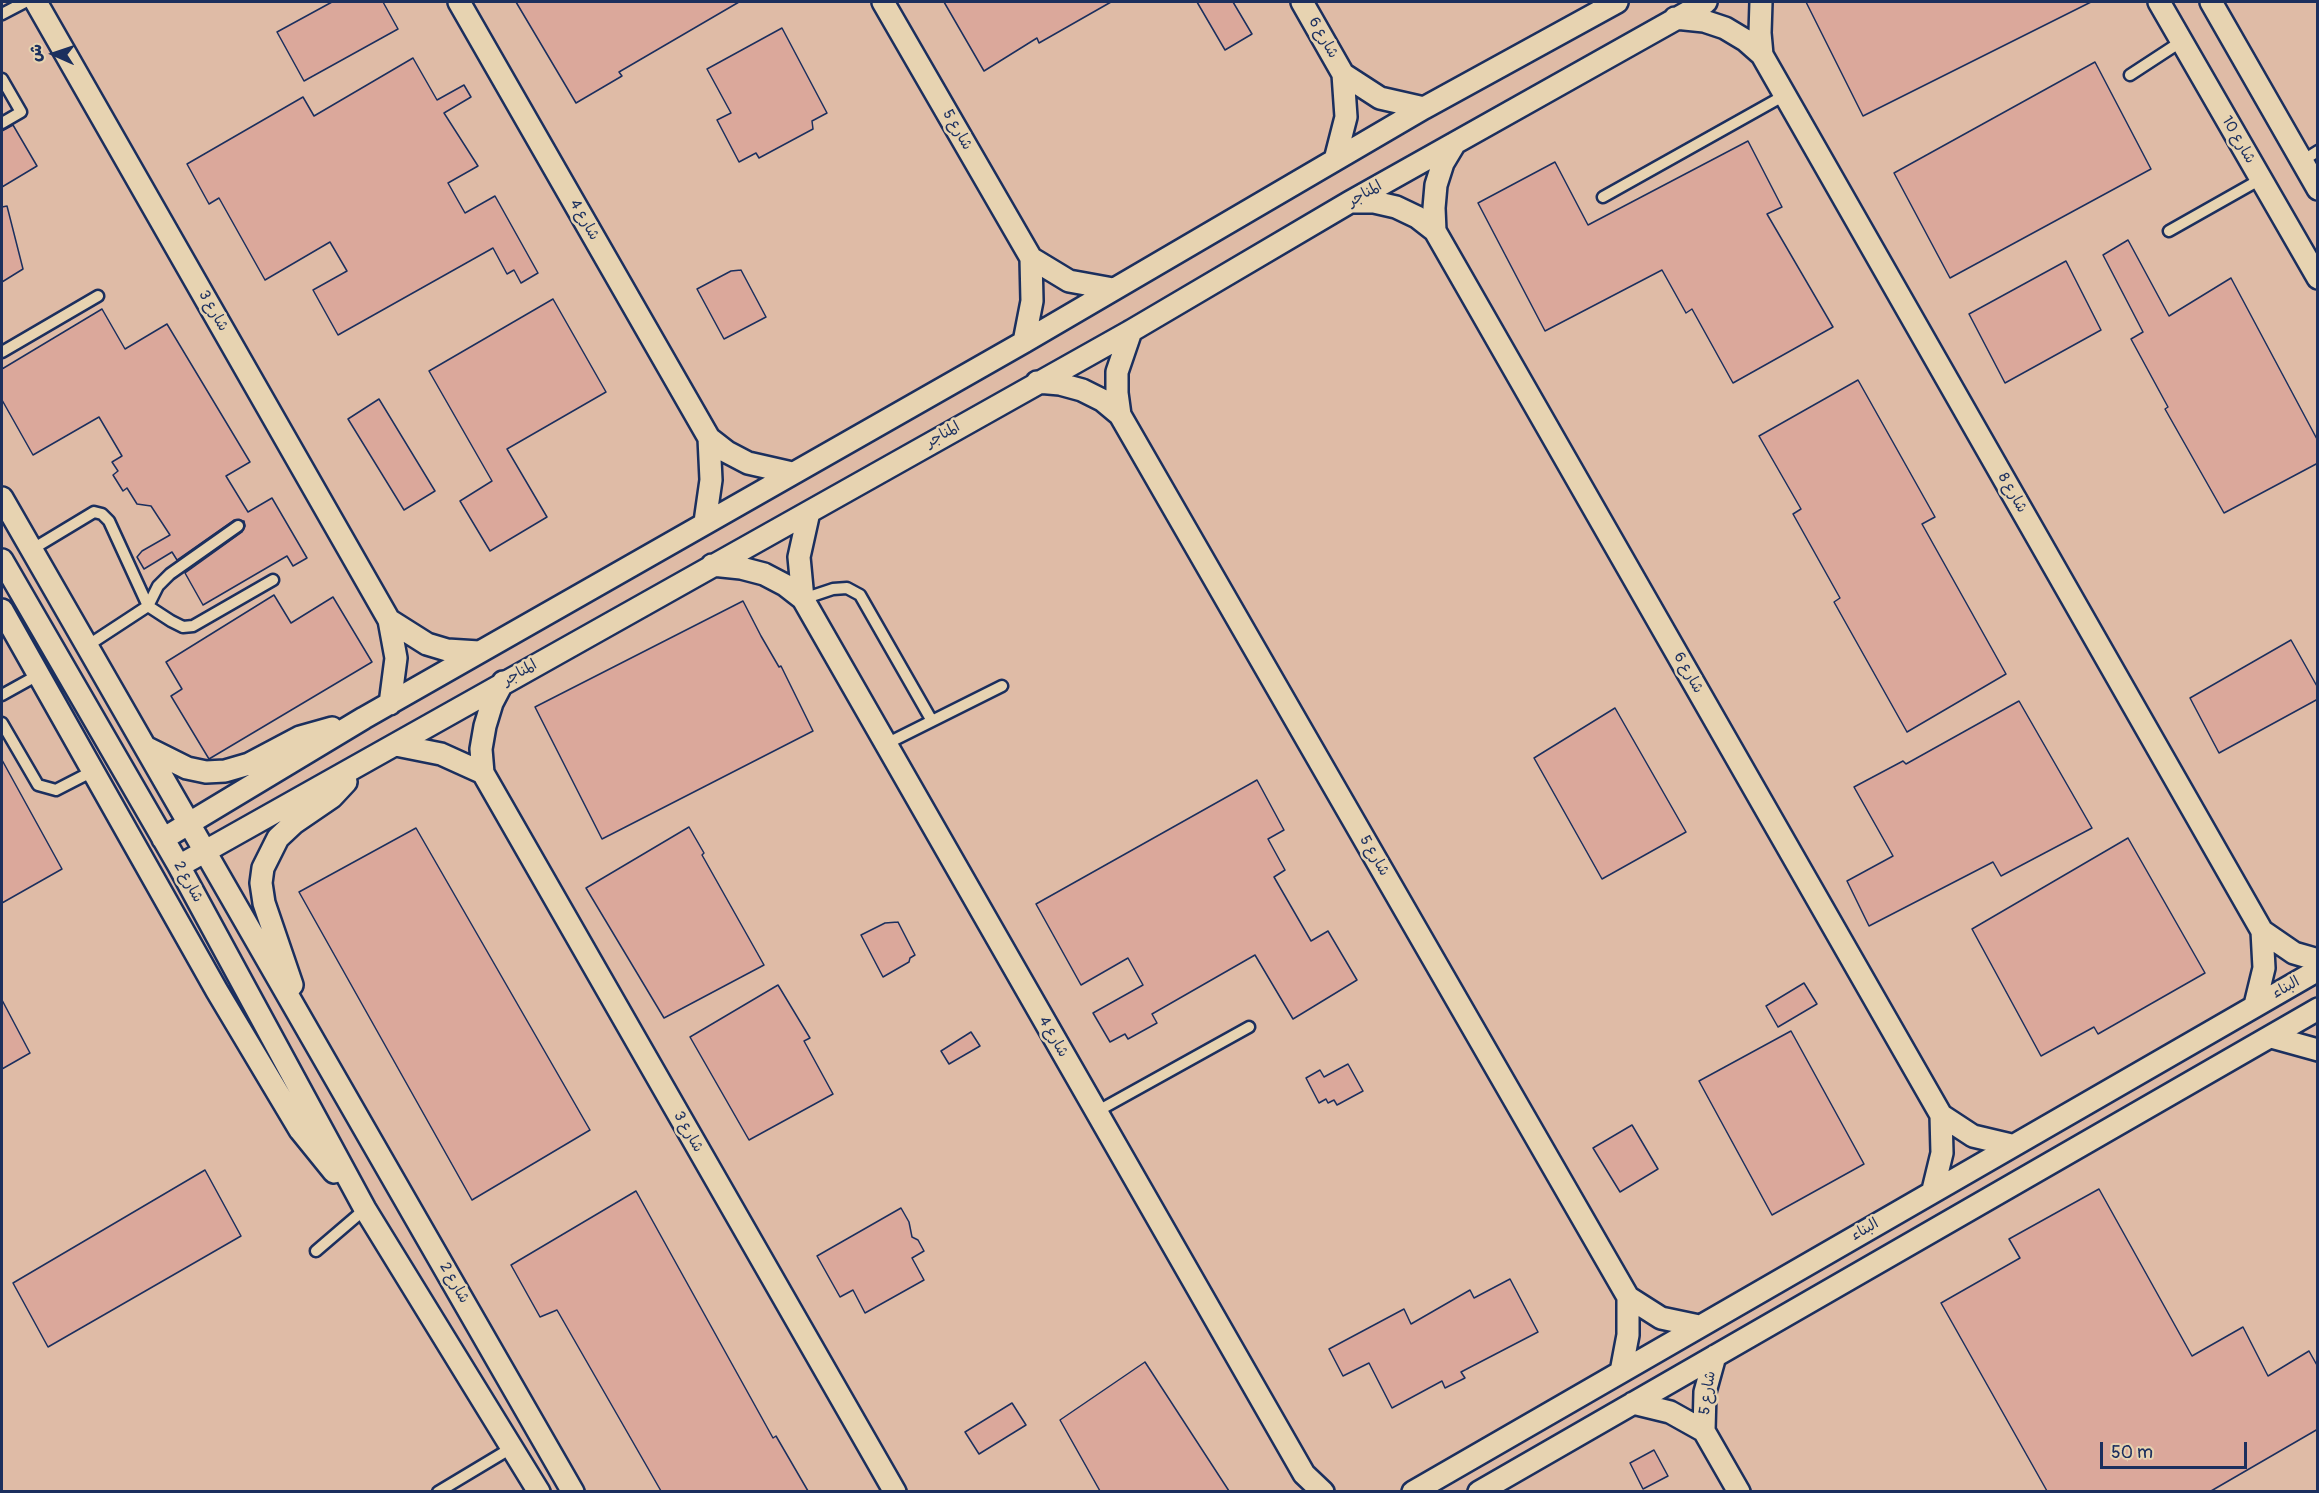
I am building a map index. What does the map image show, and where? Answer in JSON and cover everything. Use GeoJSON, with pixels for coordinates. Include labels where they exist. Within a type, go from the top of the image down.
{"type":"FeatureCollection","features":[{"type":"Feature","properties":{"kind":"street","name":"شارع 3"},"geometry":{"type":"LineString","coordinates":[[36,2],[389,620],[396,643],[390,704]]}},
{"type":"Feature","properties":{"kind":"street","name":"شارع 4"},"geometry":{"type":"LineString","coordinates":[[459,2],[709,438],[711,480],[705,522]]}},
{"type":"Feature","properties":{"kind":"street","name":"شارع 5"},"geometry":{"type":"LineString","coordinates":[[883,2],[1030,258],[1032,301],[1024,342]]}},
{"type":"Feature","properties":{"kind":"street","name":"شارع 6"},"geometry":{"type":"LineString","coordinates":[[1302,2],[1343,74],[1346,117],[1335,160]]}},
{"type":"Feature","properties":{"kind":"street"},"geometry":{"type":"LineString","coordinates":[[163,838],[364,718],[1024,342],[1424,108],[1617,2]]}},
{"type":"Feature","properties":{"kind":"street","name":"المناجر"},"geometry":{"type":"LineString","coordinates":[[179,866],[1131,331],[1350,202],[1706,2]]}},
{"type":"Feature","properties":{"kind":"street","name":"شارع 8"},"geometry":{"type":"LineString","coordinates":[[1761,2],[1762,55]]}},
{"type":"Feature","properties":{"kind":"street","name":"شارع 10"},"geometry":{"type":"LineString","coordinates":[[2159,2],[2318,278]]}},
{"type":"Feature","properties":{"kind":"street"},"geometry":{"type":"LineString","coordinates":[[2211,2],[2310,156],[2318,189]]}},
{"type":"Feature","properties":{"kind":"street","name":"شارع 8"},"geometry":{"type":"LineString","coordinates":[[1675,18],[1704,21],[1725,28],[1745,40],[1762,55],[2262,931],[2294,953],[2318,960]]}},
{"type":"Feature","properties":{"kind":"street","name":"شارع 6"},"geometry":{"type":"LineString","coordinates":[[1343,74],[1380,98],[1424,108]]}},
{"type":"Feature","properties":{"kind":"street","name":"شارع 6"},"geometry":{"type":"LineString","coordinates":[[1435,231],[1436,185],[1443,163],[1455,143]]}},
{"type":"Feature","properties":{"kind":"street","name":"شارع 6"},"geometry":{"type":"LineString","coordinates":[[1350,202],[1374,202],[1396,207],[1417,217],[1435,231],[1941,1114],[1973,1136],[2011,1145]]}},
{"type":"Feature","properties":{"kind":"street","name":"شارع 5"},"geometry":{"type":"LineString","coordinates":[[1030,258],[1069,281],[1113,289]]}},
{"type":"Feature","properties":{"kind":"street","name":"شارع 5"},"geometry":{"type":"LineString","coordinates":[[1131,331],[1117,372],[1116,393],[1120,415],[1628,1297],[1661,1318],[1699,1326]]}},
{"type":"Feature","properties":{"kind":"street","name":"شارع 5"},"geometry":{"type":"LineString","coordinates":[[1037,382],[1060,384],[1082,390],[1102,400],[1120,415]]}},
{"type":"Feature","properties":{"kind":"street","name":"شارع 4"},"geometry":{"type":"LineString","coordinates":[[709,438],[748,463],[792,473]]}},
{"type":"Feature","properties":{"kind":"street","name":"شارع 2"},"geometry":{"type":"LineString","coordinates":[[2,498],[573,1491]]}},
{"type":"Feature","properties":{"kind":"street","name":"شارع 4"},"geometry":{"type":"LineString","coordinates":[[803,599],[799,557],[809,512]]}},
{"type":"Feature","properties":{"kind":"street","name":"شارع 2"},"geometry":{"type":"LineString","coordinates":[[2,560],[179,866],[365,1209],[514,1447],[539,1491]]}},
{"type":"Feature","properties":{"kind":"street","name":"شارع 4"},"geometry":{"type":"LineString","coordinates":[[712,565],[741,568],[764,574],[785,585],[803,599],[1305,1483],[1323,1491]]}},
{"type":"Feature","properties":{"kind":"street","name":"شارع 2"},"geometry":{"type":"LineString","coordinates":[[2,610],[217,991],[300,1130],[365,1209]]}},
{"type":"Feature","properties":{"kind":"street","name":"شارع 3"},"geometry":{"type":"LineString","coordinates":[[389,620],[427,644],[447,650],[479,652]]}},
{"type":"Feature","properties":{"kind":"street"},"geometry":{"type":"LineString","coordinates":[[396,745],[441,754],[483,773],[485,726],[492,703],[503,682]]}},
{"type":"Feature","properties":{"kind":"street"},"geometry":{"type":"LineString","coordinates":[[144,746],[187,768],[206,772],[225,771],[249,764],[300,737],[364,718]]}},
{"type":"Feature","properties":{"kind":"street","name":"شارع 2"},"geometry":{"type":"LineString","coordinates":[[298,1012],[292,983],[264,903],[261,883],[263,868],[268,853],[278,838],[294,823],[332,797],[365,763]]}},
{"type":"Feature","properties":{"kind":"street","name":"شارع 3"},"geometry":{"type":"LineString","coordinates":[[483,773],[895,1491]]}},
{"type":"Feature","properties":{"kind":"street","name":"شارع 8"},"geometry":{"type":"LineString","coordinates":[[2255,1005],[2264,968],[2262,931]]}},
{"type":"Feature","properties":{"kind":"street","name":"البناء"},"geometry":{"type":"LineString","coordinates":[[1413,1491],[2318,970]]}},
{"type":"Feature","properties":{"kind":"street"},"geometry":{"type":"LineString","coordinates":[[1479,1491],[2318,1008]]}},
{"type":"Feature","properties":{"kind":"street"},"geometry":{"type":"LineString","coordinates":[[2271,1037],[2318,1050]]}},
{"type":"Feature","properties":{"kind":"street","name":"شارع 6"},"geometry":{"type":"LineString","coordinates":[[1933,1190],[1942,1153],[1941,1114]]}},
{"type":"Feature","properties":{"kind":"street","name":"شارع 5"},"geometry":{"type":"LineString","coordinates":[[1621,1372],[1628,1335],[1628,1297]]}},
{"type":"Feature","properties":{"kind":"street","name":"شارع 5"},"geometry":{"type":"LineString","coordinates":[[1704,1431],[1705,1392],[1715,1356]]}},
{"type":"Feature","properties":{"kind":"street","name":"شارع 5"},"geometry":{"type":"LineString","coordinates":[[1633,1403],[1670,1412],[1704,1431],[1739,1491]]}},
{"type":"Feature","properties":{"kind":"lane"},"geometry":{"type":"LineString","coordinates":[[2,14],[25,2]]}},
{"type":"Feature","properties":{"kind":"lane"},"geometry":{"type":"LineString","coordinates":[[2130,75],[2182,41]]}},
{"type":"Feature","properties":{"kind":"lane"},"geometry":{"type":"LineString","coordinates":[[2,79],[21,112],[2,123]]}},
{"type":"Feature","properties":{"kind":"lane"},"geometry":{"type":"LineString","coordinates":[[1603,197],[1785,95]]}},
{"type":"Feature","properties":{"kind":"lane"},"geometry":{"type":"LineString","coordinates":[[2169,231],[2261,179]]}},
{"type":"Feature","properties":{"kind":"lane"},"geometry":{"type":"LineString","coordinates":[[2,352],[98,296]]}},
{"type":"Feature","properties":{"kind":"lane"},"geometry":{"type":"LineString","coordinates":[[31,550],[94,512],[102,514],[109,521],[148,606],[183,627],[193,626],[273,580]]}},
{"type":"Feature","properties":{"kind":"lane"},"geometry":{"type":"LineString","coordinates":[[87,646],[148,606],[158,586],[170,574],[238,525]]}},
{"type":"Feature","properties":{"kind":"lane"},"geometry":{"type":"LineString","coordinates":[[803,599],[833,589],[847,588],[860,595],[932,721]]}},
{"type":"Feature","properties":{"kind":"lane"},"geometry":{"type":"LineString","coordinates":[[2,695],[38,675]]}},
{"type":"Feature","properties":{"kind":"lane"},"geometry":{"type":"LineString","coordinates":[[886,744],[1002,686]]}},
{"type":"Feature","properties":{"kind":"lane"},"geometry":{"type":"LineString","coordinates":[[2,723],[38,785],[56,790],[93,771]]}},
{"type":"Feature","properties":{"kind":"lane"},"geometry":{"type":"LineString","coordinates":[[1096,1112],[1250,1027]]}},
{"type":"Feature","properties":{"kind":"lane"},"geometry":{"type":"LineString","coordinates":[[316,1251],[365,1209]]}},
{"type":"Feature","properties":{"kind":"lane"},"geometry":{"type":"LineString","coordinates":[[438,1491],[514,1447]]}},
{"type":"Feature","properties":{"kind":"shaded area"},"geometry":{"type":"Polygon","coordinates":[[[2,2],[2317,2],[2317,1491],[2,1491],[2,2]]]}},
{"type":"Feature","properties":{"kind":"building"},"geometry":{"type":"Polygon","coordinates":[[[332,2],[383,2],[398,29],[304,81],[277,32],[332,2]]]}},
{"type":"Feature","properties":{"kind":"building"},"geometry":{"type":"Polygon","coordinates":[[[516,2],[739,2],[619,72],[622,76],[576,103],[516,2]]]}},
{"type":"Feature","properties":{"kind":"building"},"geometry":{"type":"Polygon","coordinates":[[[944,2],[1111,2],[1039,43],[1037,38],[984,71],[944,2]]]}},
{"type":"Feature","properties":{"kind":"building"},"geometry":{"type":"Polygon","coordinates":[[[1197,2],[1233,2],[1252,34],[1225,50],[1197,2]]]}},
{"type":"Feature","properties":{"kind":"building"},"geometry":{"type":"Polygon","coordinates":[[[1806,2],[2091,2],[1863,116],[1806,2]]]}},
{"type":"Feature","properties":{"kind":"building"},"geometry":{"type":"Polygon","coordinates":[[[782,28],[827,113],[812,121],[813,129],[759,158],[756,153],[739,162],[717,120],[731,113],[707,69],[782,28]]]}},
{"type":"Feature","properties":{"kind":"building"},"geometry":{"type":"Polygon","coordinates":[[[413,58],[437,100],[464,85],[471,97],[444,113],[478,166],[448,183],[465,213],[495,196],[538,273],[521,283],[514,270],[507,274],[493,248],[338,335],[313,290],[347,271],[330,242],[265,280],[219,198],[209,204],[187,164],[303,97],[314,116],[413,58]]]}},
{"type":"Feature","properties":{"kind":"building"},"geometry":{"type":"Polygon","coordinates":[[[2095,62],[2151,169],[1950,278],[1894,173],[2095,62]]]}},
{"type":"Feature","properties":{"kind":"building"},"geometry":{"type":"Polygon","coordinates":[[[13,125],[37,166],[2,187],[2,131],[13,125]]]}},
{"type":"Feature","properties":{"kind":"building"},"geometry":{"type":"Polygon","coordinates":[[[1748,141],[1782,207],[1767,214],[1833,327],[1733,383],[1692,309],[1686,313],[1662,270],[1545,331],[1478,203],[1555,162],[1588,225],[1748,141]]]}},
{"type":"Feature","properties":{"kind":"building"},"geometry":{"type":"Polygon","coordinates":[[[7,206],[23,269],[2,282],[2,207],[7,206]]]}},
{"type":"Feature","properties":{"kind":"building"},"geometry":{"type":"Polygon","coordinates":[[[2128,240],[2169,316],[2231,278],[2318,441],[2318,463],[2224,513],[2165,409],[2168,407],[2131,339],[2143,332],[2103,255],[2128,240]]]}},
{"type":"Feature","properties":{"kind":"building"},"geometry":{"type":"Polygon","coordinates":[[[2066,261],[2101,330],[2005,383],[1969,314],[2066,261]]]}},
{"type":"Feature","properties":{"kind":"building"},"geometry":{"type":"Polygon","coordinates":[[[741,270],[766,317],[724,339],[697,289],[731,271],[741,270]]]}},
{"type":"Feature","properties":{"kind":"building"},"geometry":{"type":"Polygon","coordinates":[[[553,299],[606,392],[507,449],[547,517],[490,551],[460,501],[492,481],[429,371],[553,299]]]}},
{"type":"Feature","properties":{"kind":"building"},"geometry":{"type":"Polygon","coordinates":[[[102,309],[125,349],[167,324],[250,462],[226,476],[248,512],[272,498],[307,558],[293,566],[287,556],[203,605],[185,573],[242,532],[245,526],[244,521],[234,520],[177,560],[172,552],[144,569],[137,557],[142,551],[170,535],[151,506],[137,504],[127,488],[123,491],[113,475],[118,471],[112,462],[122,456],[99,417],[33,455],[2,400],[2,369],[102,309]]]}},
{"type":"Feature","properties":{"kind":"building"},"geometry":{"type":"Polygon","coordinates":[[[1858,380],[1935,517],[1922,524],[2006,674],[1907,732],[1834,602],[1840,598],[1793,514],[1801,509],[1759,436],[1858,380]]]}},
{"type":"Feature","properties":{"kind":"building"},"geometry":{"type":"Polygon","coordinates":[[[379,399],[435,491],[404,510],[348,419],[379,399]]]}},
{"type":"Feature","properties":{"kind":"building"},"geometry":{"type":"Polygon","coordinates":[[[274,595],[291,623],[333,597],[372,662],[209,759],[171,696],[182,689],[166,662],[274,595]]]}},
{"type":"Feature","properties":{"kind":"building"},"geometry":{"type":"Polygon","coordinates":[[[743,601],[779,667],[781,666],[813,731],[602,839],[535,707],[743,601]]]}},
{"type":"Feature","properties":{"kind":"building"},"geometry":{"type":"Polygon","coordinates":[[[2291,640],[2318,688],[2318,699],[2219,753],[2190,698],[2291,640]]]}},
{"type":"Feature","properties":{"kind":"building"},"geometry":{"type":"Polygon","coordinates":[[[2019,701],[2092,828],[2001,876],[1993,862],[1869,926],[1847,881],[1893,856],[1854,787],[1903,761],[1906,764],[2019,701]]]}},
{"type":"Feature","properties":{"kind":"building"},"geometry":{"type":"Polygon","coordinates":[[[1615,708],[1686,832],[1602,879],[1534,758],[1615,708]]]}},
{"type":"Feature","properties":{"kind":"building"},"geometry":{"type":"Polygon","coordinates":[[[2,760],[62,869],[2,903],[2,760]]]}},
{"type":"Feature","properties":{"kind":"building"},"geometry":{"type":"Polygon","coordinates":[[[1257,780],[1284,830],[1268,839],[1285,870],[1274,877],[1311,941],[1328,931],[1357,980],[1293,1019],[1255,955],[1152,1014],[1157,1023],[1128,1039],[1125,1034],[1110,1042],[1093,1013],[1143,985],[1128,958],[1081,985],[1036,904],[1257,780]]]}},
{"type":"Feature","properties":{"kind":"building"},"geometry":{"type":"Polygon","coordinates":[[[689,827],[704,853],[702,855],[764,965],[664,1018],[586,888],[689,827]]]}},
{"type":"Feature","properties":{"kind":"building"},"geometry":{"type":"Polygon","coordinates":[[[416,828],[590,1130],[472,1200],[299,892],[416,828]]]}},
{"type":"Feature","properties":{"kind":"building"},"geometry":{"type":"Polygon","coordinates":[[[2128,838],[2205,973],[2098,1034],[2094,1027],[2041,1056],[1972,929],[2128,838]]]}},
{"type":"Feature","properties":{"kind":"building"},"geometry":{"type":"Polygon","coordinates":[[[898,922],[915,955],[910,958],[909,962],[883,977],[861,935],[885,923],[898,922]]]}},
{"type":"Feature","properties":{"kind":"building"},"geometry":{"type":"Polygon","coordinates":[[[1804,983],[1817,1004],[1778,1027],[1766,1006],[1804,983]]]}},
{"type":"Feature","properties":{"kind":"building"},"geometry":{"type":"Polygon","coordinates":[[[778,985],[810,1038],[804,1041],[833,1094],[749,1140],[690,1037],[778,985]]]}},
{"type":"Feature","properties":{"kind":"building"},"geometry":{"type":"Polygon","coordinates":[[[2,1000],[30,1053],[2,1069],[2,1000]]]}},
{"type":"Feature","properties":{"kind":"building"},"geometry":{"type":"Polygon","coordinates":[[[1791,1031],[1864,1164],[1772,1215],[1699,1081],[1791,1031]]]}},
{"type":"Feature","properties":{"kind":"building"},"geometry":{"type":"Polygon","coordinates":[[[971,1032],[980,1046],[949,1064],[941,1051],[971,1032]]]}},
{"type":"Feature","properties":{"kind":"building"},"geometry":{"type":"Polygon","coordinates":[[[1348,1064],[1363,1091],[1337,1105],[1334,1100],[1328,1103],[1326,1099],[1319,1103],[1306,1078],[1320,1070],[1324,1077],[1348,1064]]]}},
{"type":"Feature","properties":{"kind":"building"},"geometry":{"type":"Polygon","coordinates":[[[1632,1125],[1658,1169],[1620,1192],[1593,1148],[1632,1125]]]}},
{"type":"Feature","properties":{"kind":"building"},"geometry":{"type":"Polygon","coordinates":[[[205,1170],[241,1236],[48,1347],[13,1283],[205,1170]]]}},
{"type":"Feature","properties":{"kind":"building"},"geometry":{"type":"Polygon","coordinates":[[[2099,1189],[2192,1356],[2243,1327],[2268,1376],[2309,1351],[2318,1367],[2318,1429],[2211,1491],[2047,1491],[1941,1303],[2020,1258],[2009,1239],[2099,1189]]]}},
{"type":"Feature","properties":{"kind":"building"},"geometry":{"type":"Polygon","coordinates":[[[636,1191],[773,1438],[776,1436],[808,1491],[661,1491],[557,1310],[540,1317],[511,1265],[636,1191]]]}},
{"type":"Feature","properties":{"kind":"building"},"geometry":{"type":"Polygon","coordinates":[[[901,1208],[909,1222],[912,1237],[918,1240],[924,1251],[912,1258],[924,1280],[865,1313],[853,1290],[840,1297],[817,1256],[901,1208]]]}},
{"type":"Feature","properties":{"kind":"building"},"geometry":{"type":"Polygon","coordinates":[[[1510,1279],[1538,1332],[1461,1372],[1465,1378],[1445,1388],[1442,1381],[1392,1408],[1369,1363],[1343,1376],[1329,1349],[1404,1309],[1411,1324],[1470,1290],[1474,1298],[1510,1279]]]}},
{"type":"Feature","properties":{"kind":"building"},"geometry":{"type":"Polygon","coordinates":[[[1145,1362],[1229,1491],[1100,1491],[1060,1420],[1145,1362]]]}},
{"type":"Feature","properties":{"kind":"building"},"geometry":{"type":"Polygon","coordinates":[[[1012,1403],[1026,1425],[979,1454],[965,1432],[1012,1403]]]}},
{"type":"Feature","properties":{"kind":"building"},"geometry":{"type":"Polygon","coordinates":[[[1654,1450],[1668,1476],[1643,1489],[1630,1463],[1654,1450]]]}}]}
